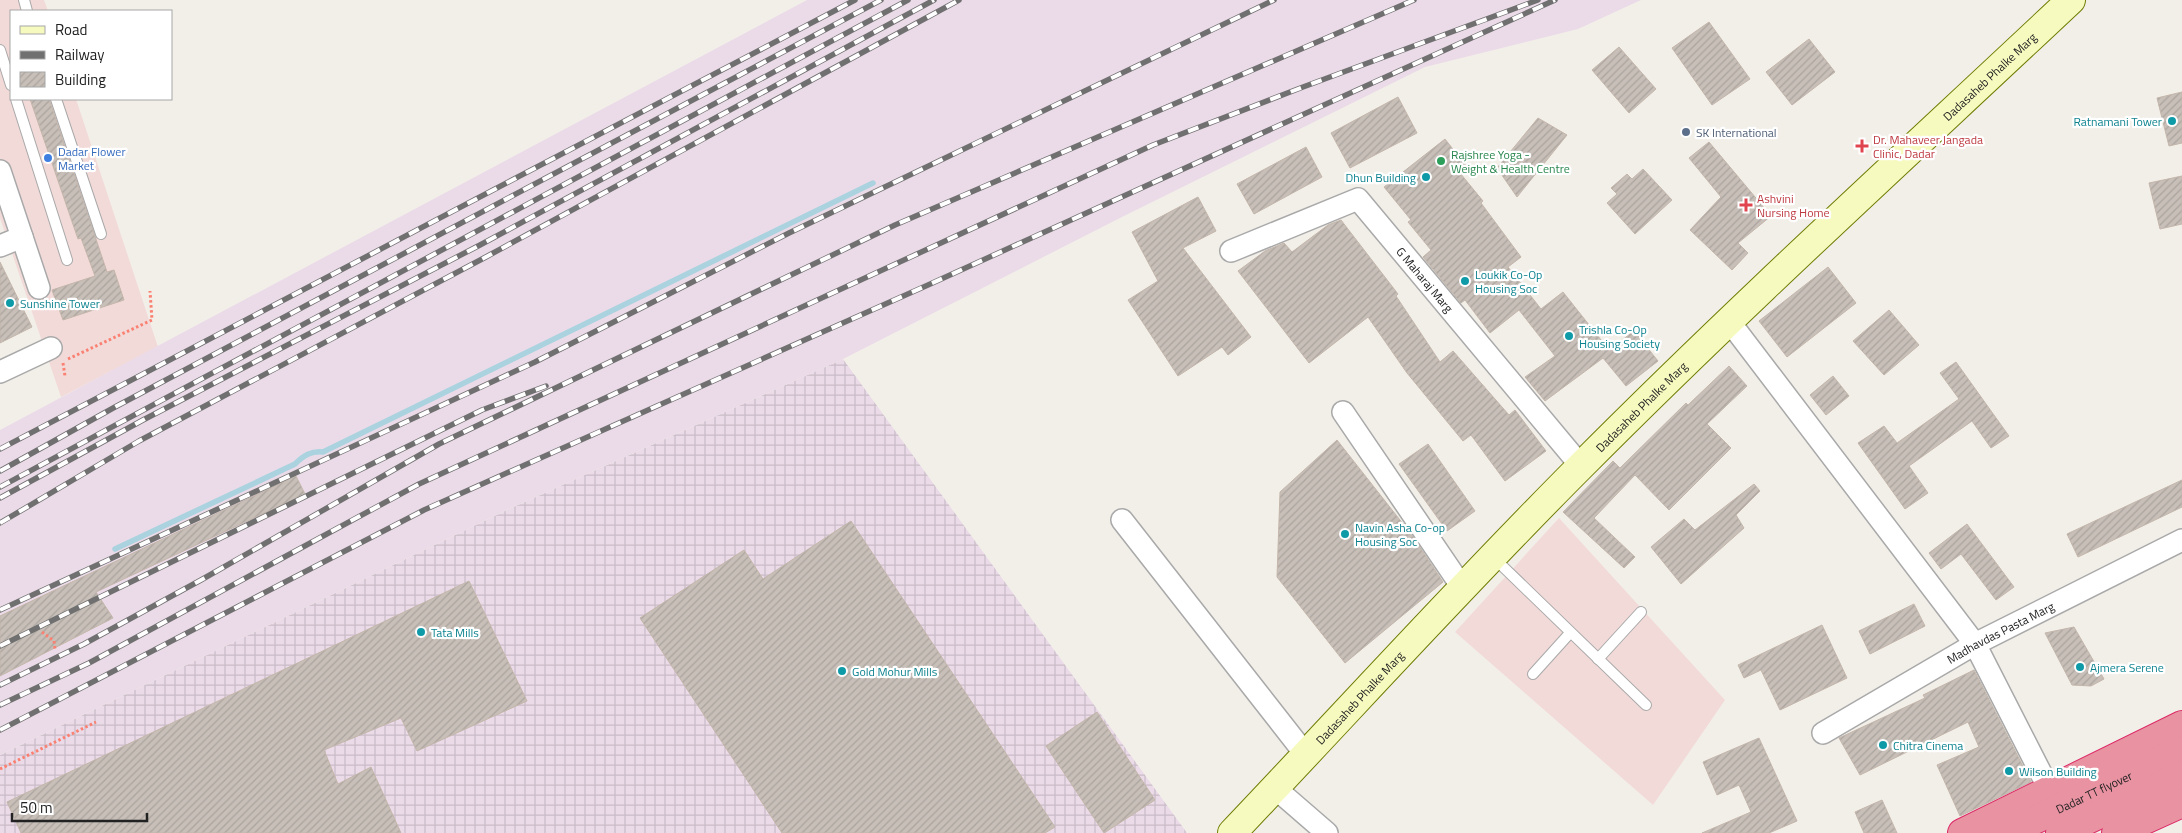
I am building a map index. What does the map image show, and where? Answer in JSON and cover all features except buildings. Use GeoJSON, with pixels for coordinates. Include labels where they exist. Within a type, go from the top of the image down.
{"type":"FeatureCollection","features":[{"type":"Feature","properties":{"kind":"highway"},"geometry":{"type":"LineString","coordinates":[[1962,833],[2182,725]]}},
{"type":"Feature","properties":{"kind":"highway","name":"Dadar TT flyover"},"geometry":{"type":"LineString","coordinates":[[2007,833],[2182,750]]}},
{"type":"Feature","properties":{"kind":"highway","name":"Dadar TT flyover"},"geometry":{"type":"LineString","coordinates":[[2060,833],[2182,775]]}},
{"type":"Feature","properties":{"kind":"highway"},"geometry":{"type":"LineString","coordinates":[[2116,833],[2182,802]]}},
{"type":"Feature","properties":{"kind":"street","name":"Dadasaheb Phalke Marg"},"geometry":{"type":"LineString","coordinates":[[1232,833],[1462,587],[1580,466],[1729,321],[2071,0]]}},
{"type":"Feature","properties":{"kind":"street"},"geometry":{"type":"LineString","coordinates":[[0,171],[39,288]]}},
{"type":"Feature","properties":{"kind":"street","name":"G Maharaj Marg"},"geometry":{"type":"LineString","coordinates":[[1231,251],[1358,199],[1580,466]]}},
{"type":"Feature","properties":{"kind":"street"},"geometry":{"type":"LineString","coordinates":[[0,246],[22,237]]}},
{"type":"Feature","properties":{"kind":"street"},"geometry":{"type":"LineString","coordinates":[[1729,321],[1975,644],[2049,789]]}},
{"type":"Feature","properties":{"kind":"street"},"geometry":{"type":"LineString","coordinates":[[0,372],[57,355]]}},
{"type":"Feature","properties":{"kind":"street"},"geometry":{"type":"LineString","coordinates":[[1343,412],[1462,587]]}},
{"type":"Feature","properties":{"kind":"street"},"geometry":{"type":"LineString","coordinates":[[1122,520],[1306,755]]}},
{"type":"Feature","properties":{"kind":"street","name":"Madhavdas Pasta Marg"},"geometry":{"type":"LineString","coordinates":[[1823,733],[1975,644],[2182,540]]}},
{"type":"Feature","properties":{"kind":"street"},"geometry":{"type":"LineString","coordinates":[[1275,788],[1327,833]]}},
{"type":"Feature","properties":{"kind":"lane"},"geometry":{"type":"LineString","coordinates":[[0,50],[10,82]]}},
{"type":"Feature","properties":{"kind":"lane"},"geometry":{"type":"LineString","coordinates":[[16,100],[67,260]]}},
{"type":"Feature","properties":{"kind":"lane"},"geometry":{"type":"LineString","coordinates":[[56,100],[101,234]]}},
{"type":"Feature","properties":{"kind":"lane"},"geometry":{"type":"LineString","coordinates":[[1492,557],[1646,705]]}},
{"type":"Feature","properties":{"kind":"lane"},"geometry":{"type":"LineString","coordinates":[[1598,659],[1641,612]]}},
{"type":"Feature","properties":{"kind":"lane"},"geometry":{"type":"LineString","coordinates":[[1533,674],[1570,633]]}},
{"type":"Feature","properties":{"kind":"path"},"geometry":{"type":"LineString","coordinates":[[57,355],[152,320],[150,291]]}},
{"type":"Feature","properties":{"kind":"path"},"geometry":{"type":"LineString","coordinates":[[42,632],[54,641],[55,649]]}},
{"type":"Feature","properties":{"kind":"path"},"geometry":{"type":"LineString","coordinates":[[0,769],[96,722]]}},
{"type":"Feature","properties":{"kind":"shaded area","name":"Dadar Flower Market"},"geometry":{"type":"Polygon","coordinates":[[[0,0],[44,0],[48,10],[10,10],[10,100],[76,100],[158,347],[61,397],[0,218],[0,0]]]}},
{"type":"Feature","properties":{"kind":"shaded area"},"geometry":{"type":"Polygon","coordinates":[[[807,0],[1641,0],[1578,29],[1425,67],[1122,217],[843,359],[509,509],[0,755],[0,430],[807,0]]]}},
{"type":"Feature","properties":{"kind":"shaded area"},"geometry":{"type":"Polygon","coordinates":[[[843,359],[1187,833],[0,833],[0,755],[509,509],[843,359]]]}},
{"type":"Feature","properties":{"kind":"shaded area"},"geometry":{"type":"Polygon","coordinates":[[[1559,518],[1725,700],[1653,805],[1455,632],[1559,518]]]}},
{"type":"Feature","properties":{"kind":"waterway"},"geometry":{"type":"LineString","coordinates":[[115,549],[295,464],[308,454],[323,452],[873,183]]}},
{"type":"Feature","properties":{"kind":"railway"},"geometry":{"type":"LineString","coordinates":[[0,449],[855,0]]}},
{"type":"Feature","properties":{"kind":"railway"},"geometry":{"type":"LineString","coordinates":[[0,471],[115,407],[881,0]]}},
{"type":"Feature","properties":{"kind":"railway"},"geometry":{"type":"LineString","coordinates":[[0,487],[908,0]]}},
{"type":"Feature","properties":{"kind":"railway"},"geometry":{"type":"LineString","coordinates":[[0,498],[143,420],[480,245],[934,0]]}},
{"type":"Feature","properties":{"kind":"railway"},"geometry":{"type":"LineString","coordinates":[[0,523],[139,441],[484,258],[959,0]]}},
{"type":"Feature","properties":{"kind":"railway"},"geometry":{"type":"LineString","coordinates":[[0,610],[535,362],[789,233],[1274,0]]}},
{"type":"Feature","properties":{"kind":"railway"},"geometry":{"type":"LineString","coordinates":[[0,685],[84,644],[201,580],[439,444],[895,225],[1414,0]]}},
{"type":"Feature","properties":{"kind":"railway"},"geometry":{"type":"LineString","coordinates":[[0,705],[89,663],[419,484],[1153,145],[1538,0]]}},
{"type":"Feature","properties":{"kind":"railway"},"geometry":{"type":"LineString","coordinates":[[0,730],[424,510],[928,285],[1555,0]]}},
{"type":"Feature","properties":{"kind":"railway"},"geometry":{"type":"LineString","coordinates":[[0,646],[482,410],[546,386]]}},
{"type":"Feature","properties":{"kind":"place","name":"Ratnamani Tower"},"geometry":{"type":"Point","coordinates":[2172,121]}},
{"type":"Feature","properties":{"kind":"place","name":"SK International"},"geometry":{"type":"Point","coordinates":[1686,132]}},
{"type":"Feature","properties":{"kind":"place","name":"Dr. Mahaveer Jangada Clinic, Dadar"},"geometry":{"type":"Point","coordinates":[1862,146]}},
{"type":"Feature","properties":{"kind":"place","name":"Dadar Flower Market"},"geometry":{"type":"Point","coordinates":[48,158]}},
{"type":"Feature","properties":{"kind":"place","name":"Rajshree Yoga - Weight & Health Centre"},"geometry":{"type":"Point","coordinates":[1441,161]}},
{"type":"Feature","properties":{"kind":"place","name":"Dhun Building"},"geometry":{"type":"Point","coordinates":[1426,177]}},
{"type":"Feature","properties":{"kind":"place","name":"Ashvini Nursing Home"},"geometry":{"type":"Point","coordinates":[1746,205]}},
{"type":"Feature","properties":{"kind":"place","name":"Loukik Co-Op Housing Soc"},"geometry":{"type":"Point","coordinates":[1465,281]}},
{"type":"Feature","properties":{"kind":"place","name":"Sunshine Tower"},"geometry":{"type":"Point","coordinates":[10,303]}},
{"type":"Feature","properties":{"kind":"place","name":"Trishla Co-Op Housing Society"},"geometry":{"type":"Point","coordinates":[1569,336]}},
{"type":"Feature","properties":{"kind":"place","name":"Navin Asha Co-op Housing Soc"},"geometry":{"type":"Point","coordinates":[1345,534]}},
{"type":"Feature","properties":{"kind":"place","name":"Tata Mills"},"geometry":{"type":"Point","coordinates":[421,632]}},
{"type":"Feature","properties":{"kind":"place","name":"Ajmera Serene"},"geometry":{"type":"Point","coordinates":[2080,667]}},
{"type":"Feature","properties":{"kind":"place","name":"Gold Mohur Mills"},"geometry":{"type":"Point","coordinates":[842,671]}},
{"type":"Feature","properties":{"kind":"place","name":"Chitra Cinema"},"geometry":{"type":"Point","coordinates":[1883,745]}},
{"type":"Feature","properties":{"kind":"place","name":"Wilson Building"},"geometry":{"type":"Point","coordinates":[2009,771]}}]}
